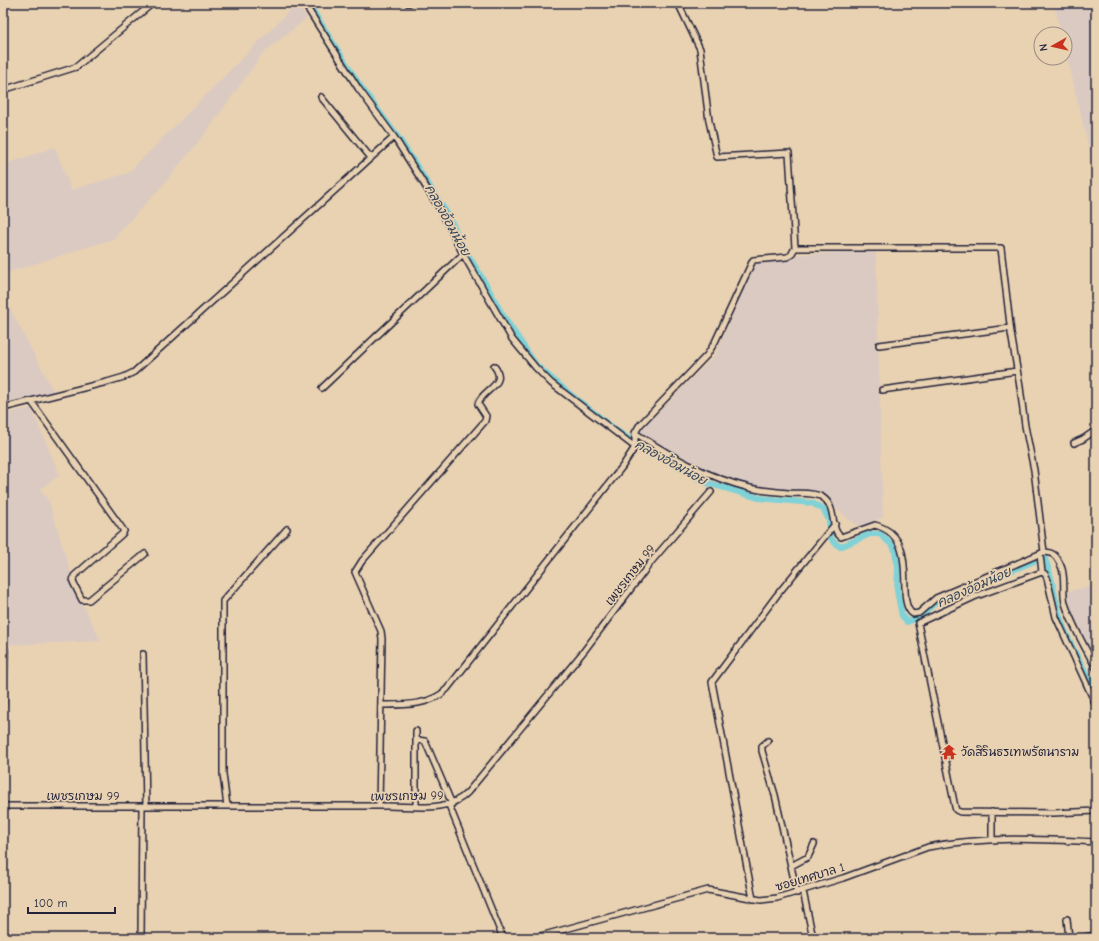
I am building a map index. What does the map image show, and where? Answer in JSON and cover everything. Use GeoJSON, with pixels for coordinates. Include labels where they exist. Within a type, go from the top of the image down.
{"type":"FeatureCollection","features":[{"type":"Feature","properties":{"kind":"street"},"geometry":{"type":"LineString","coordinates":[[3,90],[76,67],[153,3]]}},
{"type":"Feature","properties":{"kind":"street"},"geometry":{"type":"LineString","coordinates":[[304,3],[358,88],[394,137],[440,209],[463,254],[512,339],[536,368],[551,383],[635,446]]}},
{"type":"Feature","properties":{"kind":"street"},"geometry":{"type":"LineString","coordinates":[[381,705],[402,705],[430,700],[441,696],[622,467],[635,446],[635,434],[642,422],[711,349],[753,260],[787,257],[795,248],[789,153],[717,157],[709,121],[700,48],[678,3]]}},
{"type":"Feature","properties":{"kind":"street"},"geometry":{"type":"LineString","coordinates":[[321,97],[371,158]]}},
{"type":"Feature","properties":{"kind":"street"},"geometry":{"type":"LineString","coordinates":[[3,408],[107,382],[134,372],[394,137]]}},
{"type":"Feature","properties":{"kind":"street"},"geometry":{"type":"LineString","coordinates":[[795,248],[1001,248],[1010,328],[1025,426],[1034,470],[1044,554],[1041,569],[1047,578],[1056,617],[1096,705]]}},
{"type":"Feature","properties":{"kind":"street"},"geometry":{"type":"LineString","coordinates":[[322,388],[463,254]]}},
{"type":"Feature","properties":{"kind":"street"},"geometry":{"type":"LineString","coordinates":[[879,345],[1010,328]]}},
{"type":"Feature","properties":{"kind":"street"},"geometry":{"type":"LineString","coordinates":[[379,806],[381,705],[380,631],[355,572],[362,561],[485,421],[486,416],[478,404],[498,379],[499,373],[494,366]]}},
{"type":"Feature","properties":{"kind":"street"},"geometry":{"type":"LineString","coordinates":[[882,390],[1017,371]]}},
{"type":"Feature","properties":{"kind":"street"},"geometry":{"type":"LineString","coordinates":[[31,401],[123,529],[122,534],[74,576],[73,582],[82,600],[89,600],[146,554]]}},
{"type":"Feature","properties":{"kind":"street"},"geometry":{"type":"LineString","coordinates":[[1074,443],[1096,430]]}},
{"type":"Feature","properties":{"kind":"street"},"geometry":{"type":"LineString","coordinates":[[635,434],[689,466],[750,488],[816,495],[822,497],[830,506],[834,525],[837,533],[841,537],[875,525],[888,531],[895,538],[903,552],[906,595],[909,610],[913,614],[919,613],[936,598],[1044,554],[1056,556],[1062,568],[1063,591],[1071,618],[1096,668]]}},
{"type":"Feature","properties":{"kind":"street","name":"เพชรเกษม 99"},"geometry":{"type":"LineString","coordinates":[[3,806],[451,805],[462,799],[468,792],[584,651],[651,562],[712,492]]}},
{"type":"Feature","properties":{"kind":"street"},"geometry":{"type":"LineString","coordinates":[[753,899],[712,682],[777,595],[834,525]]}},
{"type":"Feature","properties":{"kind":"street"},"geometry":{"type":"LineString","coordinates":[[227,806],[223,774],[223,601],[287,529]]}},
{"type":"Feature","properties":{"kind":"street"},"geometry":{"type":"LineString","coordinates":[[1041,569],[974,596],[918,623],[956,810],[1053,813],[1096,812]]}},
{"type":"Feature","properties":{"kind":"street"},"geometry":{"type":"LineString","coordinates":[[3,707],[5,650]]}},
{"type":"Feature","properties":{"kind":"street"},"geometry":{"type":"LineString","coordinates":[[141,938],[144,806],[143,654]]}},
{"type":"Feature","properties":{"kind":"street"},"geometry":{"type":"LineString","coordinates":[[416,731],[416,806]]}},
{"type":"Feature","properties":{"kind":"street"},"geometry":{"type":"LineString","coordinates":[[416,740],[425,741],[503,938]]}},
{"type":"Feature","properties":{"kind":"street"},"geometry":{"type":"LineString","coordinates":[[768,741],[762,746],[762,751],[775,795],[791,866],[813,938]]}},
{"type":"Feature","properties":{"kind":"street"},"geometry":{"type":"LineString","coordinates":[[992,812],[992,840]]}},
{"type":"Feature","properties":{"kind":"street","name":"ซอยเทศบาล 1"},"geometry":{"type":"LineString","coordinates":[[533,938],[708,890],[753,899],[768,900],[800,892],[928,847],[992,840],[1096,842]]}},
{"type":"Feature","properties":{"kind":"street"},"geometry":{"type":"LineString","coordinates":[[791,866],[808,857],[814,844]]}},
{"type":"Feature","properties":{"kind":"street"},"geometry":{"type":"LineString","coordinates":[[1067,919],[1069,938]]}},
{"type":"Feature","properties":{"kind":"street"},"geometry":{"type":"LineString","coordinates":[[1079,938],[1096,935]]}},
{"type":"Feature","properties":{"kind":"shaded area"},"geometry":{"type":"Polygon","coordinates":[[[297,3],[307,18],[263,53],[208,130],[164,184],[113,239],[3,274],[3,165],[55,147],[71,190],[128,173],[297,3]]]}},
{"type":"Feature","properties":{"kind":"shaded area"},"geometry":{"type":"Polygon","coordinates":[[[1054,3],[1096,3],[1096,179],[1069,66],[1073,66],[1073,26],[1059,26],[1054,3]]]}},
{"type":"Feature","properties":{"kind":"shaded area"},"geometry":{"type":"Polygon","coordinates":[[[876,251],[883,517],[860,528],[820,496],[754,494],[707,480],[644,444],[637,434],[715,355],[758,256],[876,251]]]}},
{"type":"Feature","properties":{"kind":"shaded area"},"geometry":{"type":"Polygon","coordinates":[[[3,295],[55,394],[3,406],[3,295]]]}},
{"type":"Feature","properties":{"kind":"shaded area"},"geometry":{"type":"Polygon","coordinates":[[[31,408],[60,475],[40,489],[49,501],[76,591],[101,641],[3,645],[3,414],[31,408]]]}},
{"type":"Feature","properties":{"kind":"shaded area"},"geometry":{"type":"Polygon","coordinates":[[[1096,585],[1096,664],[1061,593],[1096,585]]]}},
{"type":"Feature","properties":{"kind":"waterway","name":"คลองอ้อมน้อย"},"geometry":{"type":"LineString","coordinates":[[308,3],[361,87],[400,140],[450,218],[461,243],[502,314],[536,365],[570,394],[623,435],[704,482],[759,498],[812,503],[823,509],[829,520],[830,537],[840,547],[870,534],[880,534],[894,547],[898,567],[897,591],[902,616],[907,622],[918,618],[936,602],[1044,557],[1050,573],[1062,623],[1096,693]]}},
{"type":"Feature","properties":{"kind":"place","name":"วัดสิรินธรเทพรัตนาราม"},"geometry":{"type":"Point","coordinates":[949,752]}}]}
